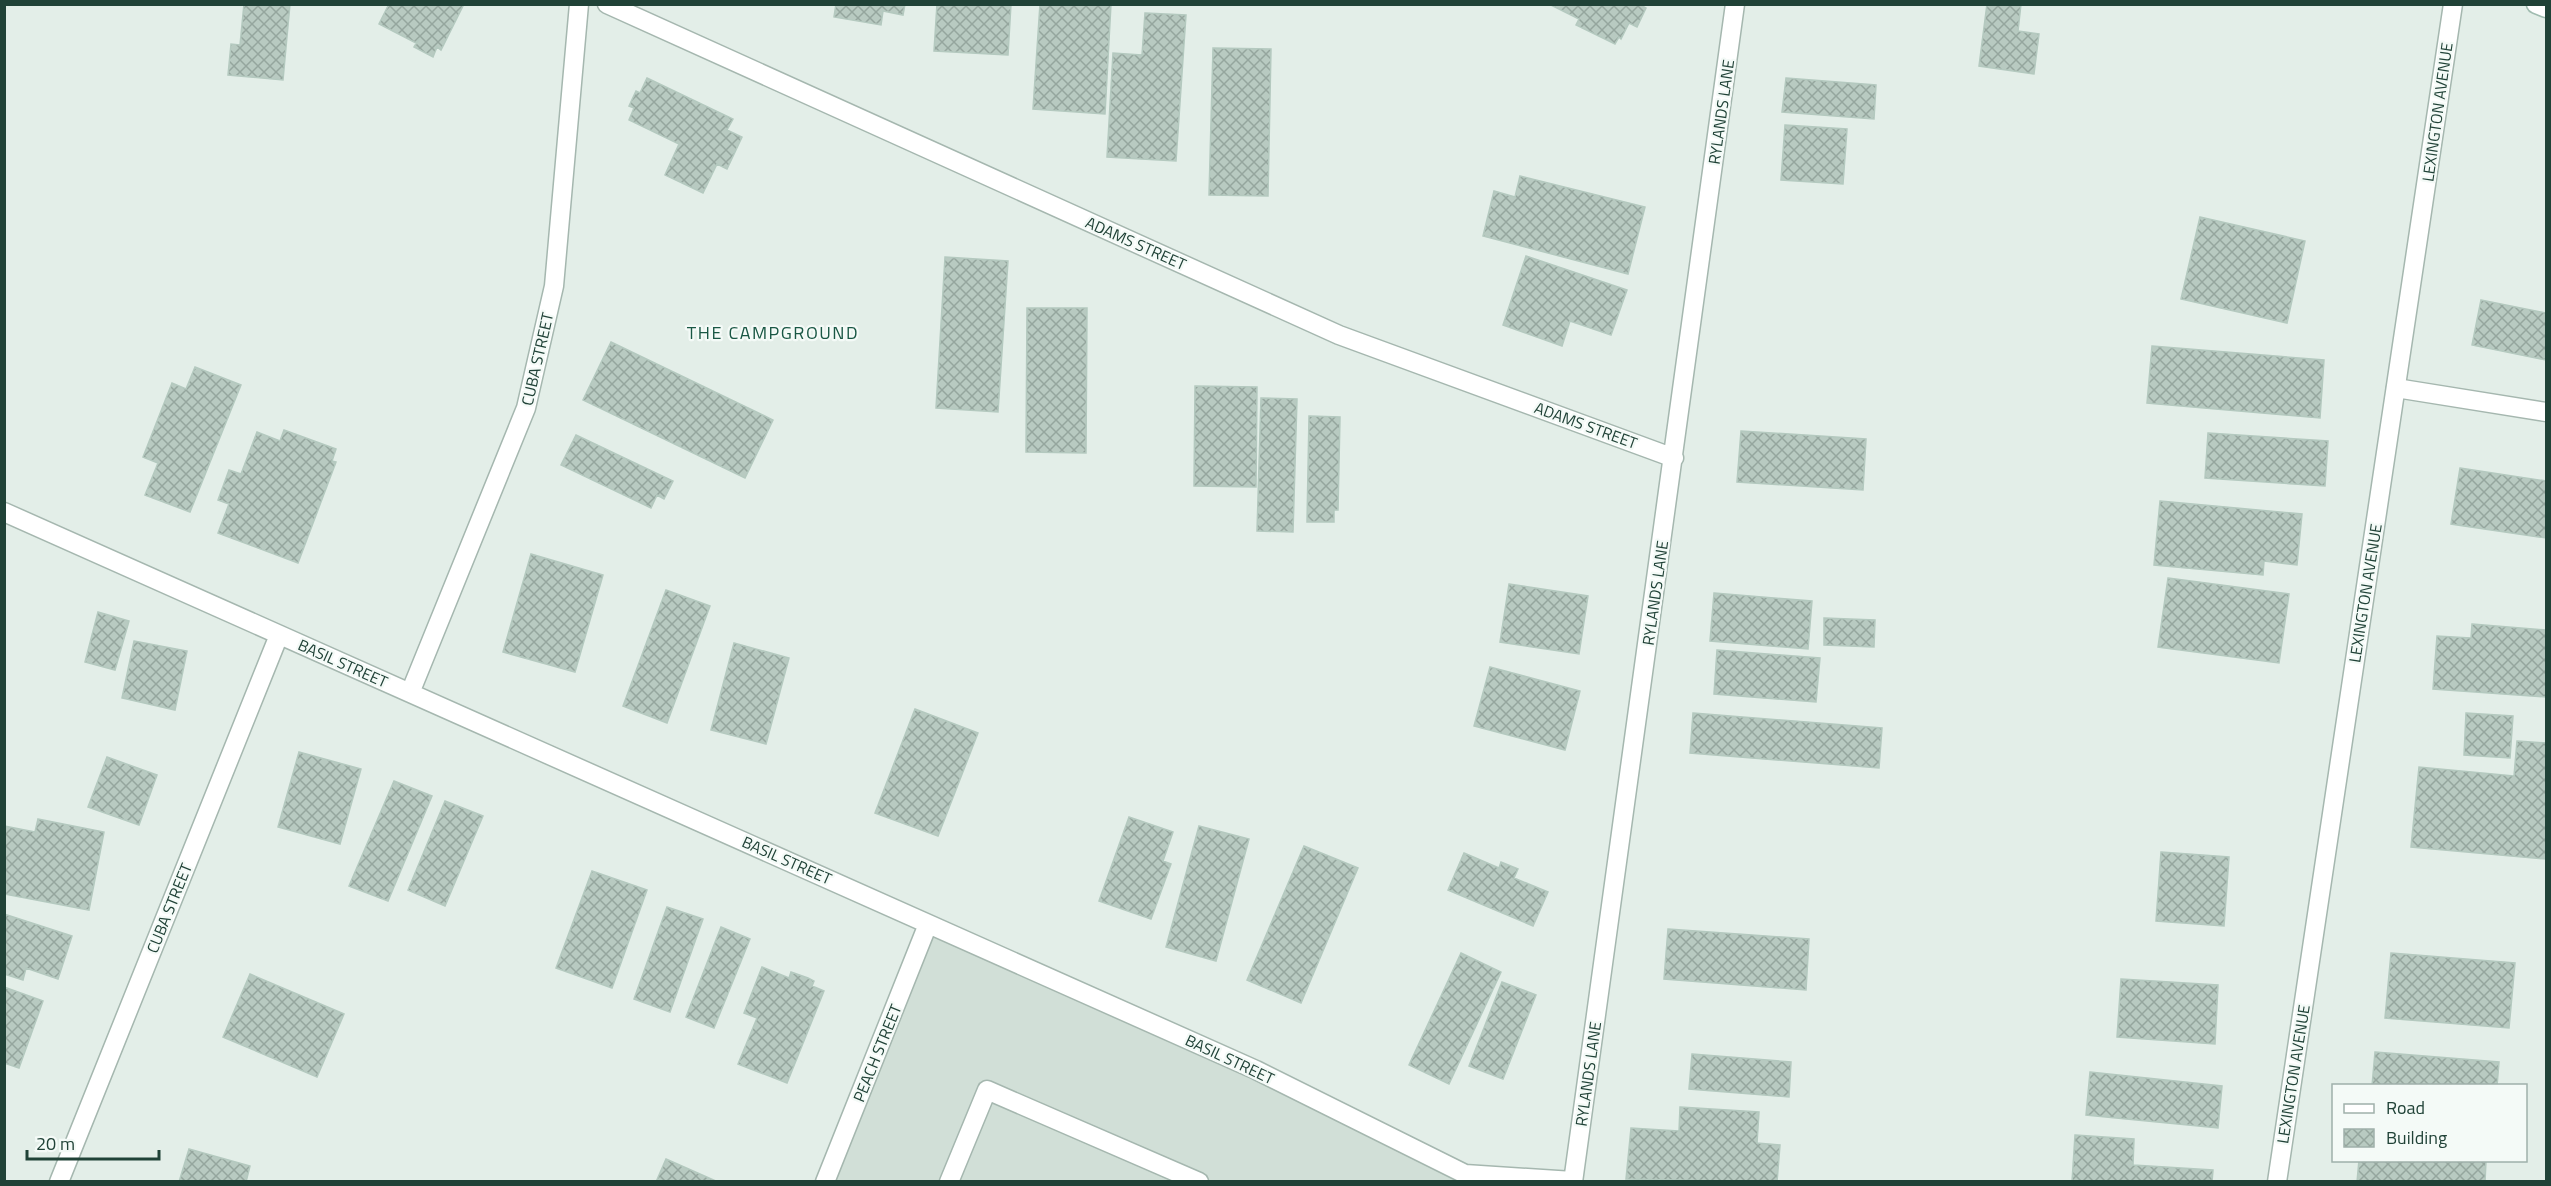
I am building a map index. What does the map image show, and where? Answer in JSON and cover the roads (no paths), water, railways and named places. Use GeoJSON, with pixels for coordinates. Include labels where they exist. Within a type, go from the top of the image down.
{"type":"FeatureCollection","features":[{"type":"Feature","properties":{"kind":"street","name":"CUBA STREET"},"geometry":{"type":"LineString","coordinates":[[410,693],[526,408],[554,286],[579,4]]}},
{"type":"Feature","properties":{"kind":"street","name":"ADAMS STREET"},"geometry":{"type":"LineString","coordinates":[[607,4],[1339,335],[1674,458]]}},
{"type":"Feature","properties":{"kind":"street","name":"RYLANDS LANE"},"geometry":{"type":"LineString","coordinates":[[1574,1182],[1735,4]]}},
{"type":"Feature","properties":{"kind":"street","name":"LEXINGTON AVENUE"},"geometry":{"type":"LineString","coordinates":[[2277,1182],[2453,4]]}},
{"type":"Feature","properties":{"kind":"street"},"geometry":{"type":"LineString","coordinates":[[2536,4],[2547,8]]}},
{"type":"Feature","properties":{"kind":"street"},"geometry":{"type":"LineString","coordinates":[[2396,388],[2547,412]]}},
{"type":"Feature","properties":{"kind":"street","name":"BASIL STREET"},"geometry":{"type":"LineString","coordinates":[[4,512],[1256,1070],[1465,1174],[1492,1179],[1574,1182]]}},
{"type":"Feature","properties":{"kind":"street","name":"CUBA STREET"},"geometry":{"type":"LineString","coordinates":[[59,1182],[279,635]]}},
{"type":"Feature","properties":{"kind":"street","name":"PEACH STREET"},"geometry":{"type":"LineString","coordinates":[[825,1182],[928,924]]}},
{"type":"Feature","properties":{"kind":"street"},"geometry":{"type":"LineString","coordinates":[[949,1182],[987,1090],[1199,1182]]}},
{"type":"Feature","properties":{"kind":"district","name":"THE CAMPGROUND"},"geometry":{"type":"Point","coordinates":[773,332]}}]}
